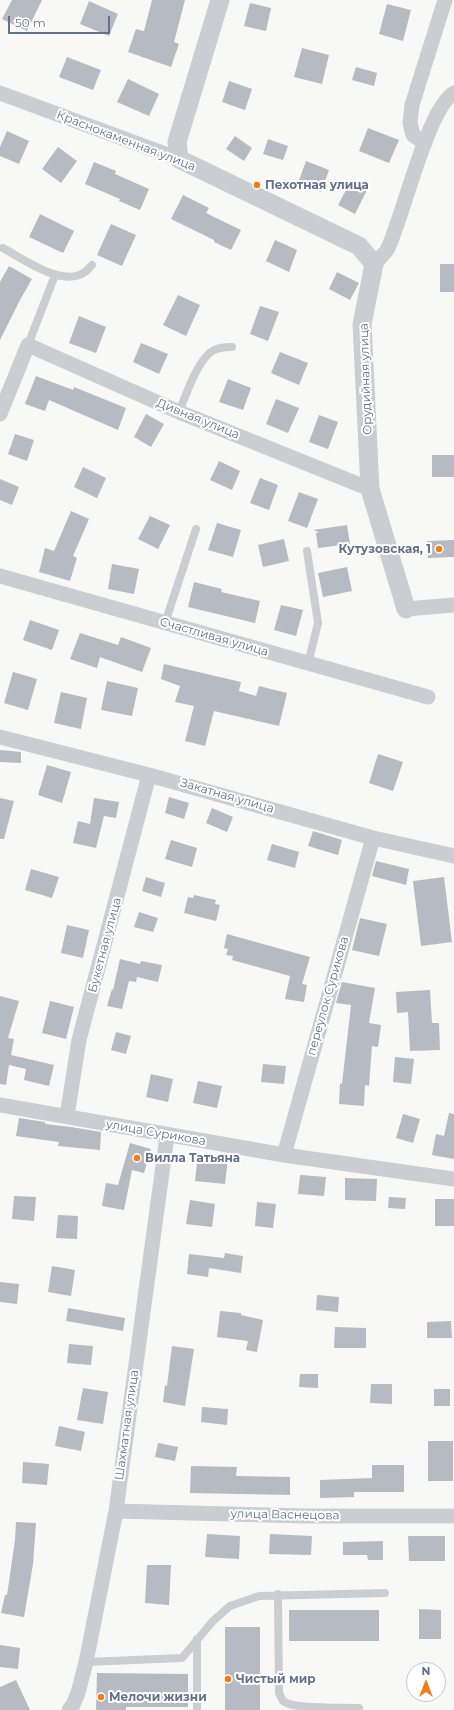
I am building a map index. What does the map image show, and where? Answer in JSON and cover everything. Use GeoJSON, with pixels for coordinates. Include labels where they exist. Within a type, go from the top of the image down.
{"type":"FeatureCollection","features":[{"type":"Feature","properties":{"kind":"street"},"geometry":{"type":"LineString","coordinates":[[179,159],[177,142],[220,0]]}},
{"type":"Feature","properties":{"kind":"street"},"geometry":{"type":"LineString","coordinates":[[425,143],[413,135],[410,123],[412,105],[445,0]]}},
{"type":"Feature","properties":{"kind":"street","name":"Краснокаменная улица"},"geometry":{"type":"LineString","coordinates":[[0,93],[179,159],[359,246],[374,264]]}},
{"type":"Feature","properties":{"kind":"street"},"geometry":{"type":"LineString","coordinates":[[374,264],[388,249],[425,143],[441,106],[454,93]]}},
{"type":"Feature","properties":{"kind":"street","name":"Орудийная улица"},"geometry":{"type":"LineString","coordinates":[[374,264],[362,324],[370,488],[406,609]]}},
{"type":"Feature","properties":{"kind":"street"},"geometry":{"type":"LineString","coordinates":[[0,414],[28,345]]}},
{"type":"Feature","properties":{"kind":"street","name":"Дивная улица"},"geometry":{"type":"LineString","coordinates":[[28,345],[179,412],[370,488]]}},
{"type":"Feature","properties":{"kind":"street","name":"Счастливая улица"},"geometry":{"type":"LineString","coordinates":[[0,576],[428,697]]}},
{"type":"Feature","properties":{"kind":"street"},"geometry":{"type":"LineString","coordinates":[[406,609],[454,605]]}},
{"type":"Feature","properties":{"kind":"street","name":"Закатная улица"},"geometry":{"type":"LineString","coordinates":[[0,737],[149,774],[373,838],[454,856]]}},
{"type":"Feature","properties":{"kind":"street","name":"Букетная улица"},"geometry":{"type":"LineString","coordinates":[[67,1116],[79,1040],[149,774]]}},
{"type":"Feature","properties":{"kind":"street","name":"переулок Сурикова"},"geometry":{"type":"LineString","coordinates":[[284,1155],[373,838]]}},
{"type":"Feature","properties":{"kind":"street","name":"улица Сурикова"},"geometry":{"type":"LineString","coordinates":[[0,1106],[67,1116],[168,1136],[284,1155],[454,1179]]}},
{"type":"Feature","properties":{"kind":"street","name":"Шахматная улица"},"geometry":{"type":"LineString","coordinates":[[69,1710],[78,1693],[86,1662],[116,1511],[168,1136]]}},
{"type":"Feature","properties":{"kind":"street","name":"улица Васнецова"},"geometry":{"type":"LineString","coordinates":[[116,1511],[305,1516],[454,1516]]}},
{"type":"Feature","properties":{"kind":"lane"},"geometry":{"type":"LineString","coordinates":[[4,248],[54,275],[73,276],[85,272],[92,265]]}},
{"type":"Feature","properties":{"kind":"lane"},"geometry":{"type":"LineString","coordinates":[[28,345],[54,275]]}},
{"type":"Feature","properties":{"kind":"lane"},"geometry":{"type":"LineString","coordinates":[[179,412],[202,361],[213,350],[224,347],[232,347]]}},
{"type":"Feature","properties":{"kind":"lane"},"geometry":{"type":"LineString","coordinates":[[165,623],[196,529]]}},
{"type":"Feature","properties":{"kind":"lane"},"geometry":{"type":"LineString","coordinates":[[307,551],[318,623],[308,664]]}},
{"type":"Feature","properties":{"kind":"lane"},"geometry":{"type":"LineString","coordinates":[[86,1662],[182,1658],[213,1621],[230,1606],[259,1596],[278,1594],[385,1593]]}},
{"type":"Feature","properties":{"kind":"lane"},"geometry":{"type":"LineString","coordinates":[[278,1594],[279,1693],[283,1701],[290,1705],[302,1707],[359,1708]]}},
{"type":"Feature","properties":{"kind":"lane"},"geometry":{"type":"LineString","coordinates":[[197,1639],[197,1710]]}},
{"type":"Feature","properties":{"kind":"building"},"geometry":{"type":"Polygon","coordinates":[[[12,0],[42,0],[27,31],[2,19],[12,0]]]}},
{"type":"Feature","properties":{"kind":"building"},"geometry":{"type":"Polygon","coordinates":[[[152,0],[185,0],[174,42],[179,44],[171,67],[128,52],[136,29],[144,31],[152,0]]]}},
{"type":"Feature","properties":{"kind":"building"},"geometry":{"type":"Polygon","coordinates":[[[89,1],[118,14],[109,36],[80,24],[89,1]]]}},
{"type":"Feature","properties":{"kind":"building"},"geometry":{"type":"Polygon","coordinates":[[[250,3],[271,8],[266,31],[244,26],[250,3]]]}},
{"type":"Feature","properties":{"kind":"building"},"geometry":{"type":"Polygon","coordinates":[[[387,4],[411,10],[403,41],[379,34],[387,4]]]}},
{"type":"Feature","properties":{"kind":"building"},"geometry":{"type":"Polygon","coordinates":[[[302,48],[329,55],[322,84],[294,77],[302,48]]]}},
{"type":"Feature","properties":{"kind":"building"},"geometry":{"type":"Polygon","coordinates":[[[67,57],[101,70],[93,90],[59,77],[67,57]]]}},
{"type":"Feature","properties":{"kind":"building"},"geometry":{"type":"Polygon","coordinates":[[[356,67],[377,73],[374,86],[352,80],[356,67]]]}},
{"type":"Feature","properties":{"kind":"building"},"geometry":{"type":"Polygon","coordinates":[[[128,79],[159,94],[149,116],[117,102],[128,79]]]}},
{"type":"Feature","properties":{"kind":"building"},"geometry":{"type":"Polygon","coordinates":[[[229,81],[252,89],[245,110],[222,102],[229,81]]]}},
{"type":"Feature","properties":{"kind":"building"},"geometry":{"type":"Polygon","coordinates":[[[368,128],[399,140],[389,163],[359,151],[368,128]]]}},
{"type":"Feature","properties":{"kind":"building"},"geometry":{"type":"Polygon","coordinates":[[[7,131],[29,141],[19,164],[0,156],[0,147],[7,131]]]}},
{"type":"Feature","properties":{"kind":"building"},"geometry":{"type":"Polygon","coordinates":[[[235,136],[252,148],[244,161],[226,149],[235,136]]]}},
{"type":"Feature","properties":{"kind":"building"},"geometry":{"type":"Polygon","coordinates":[[[268,139],[288,146],[283,160],[263,154],[268,139]]]}},
{"type":"Feature","properties":{"kind":"building"},"geometry":{"type":"Polygon","coordinates":[[[58,147],[77,161],[61,183],[42,169],[58,147]]]}},
{"type":"Feature","properties":{"kind":"building"},"geometry":{"type":"Polygon","coordinates":[[[306,161],[329,170],[321,192],[298,183],[306,161]]]}},
{"type":"Feature","properties":{"kind":"building"},"geometry":{"type":"Polygon","coordinates":[[[94,162],[116,171],[115,174],[149,189],[140,210],[119,201],[120,199],[85,184],[94,162]]]}},
{"type":"Feature","properties":{"kind":"building"},"geometry":{"type":"Polygon","coordinates":[[[351,181],[367,190],[355,214],[338,205],[351,181]]]}},
{"type":"Feature","properties":{"kind":"building"},"geometry":{"type":"Polygon","coordinates":[[[183,195],[209,208],[206,213],[241,230],[231,250],[171,219],[183,195]]]}},
{"type":"Feature","properties":{"kind":"building"},"geometry":{"type":"Polygon","coordinates":[[[40,214],[74,231],[63,253],[29,237],[40,214]]]}},
{"type":"Feature","properties":{"kind":"building"},"geometry":{"type":"Polygon","coordinates":[[[111,224],[136,235],[122,266],[97,255],[111,224]]]}},
{"type":"Feature","properties":{"kind":"building"},"geometry":{"type":"Polygon","coordinates":[[[275,240],[297,250],[289,272],[266,261],[275,240]]]}},
{"type":"Feature","properties":{"kind":"building"},"geometry":{"type":"Polygon","coordinates":[[[440,264],[454,264],[454,292],[440,292],[440,264]]]}},
{"type":"Feature","properties":{"kind":"building"},"geometry":{"type":"Polygon","coordinates":[[[9,266],[32,279],[0,340],[0,282],[9,266]]]}},
{"type":"Feature","properties":{"kind":"building"},"geometry":{"type":"Polygon","coordinates":[[[337,272],[359,283],[350,300],[329,289],[337,272]]]}},
{"type":"Feature","properties":{"kind":"building"},"geometry":{"type":"Polygon","coordinates":[[[178,295],[200,305],[186,336],[163,325],[178,295]]]}},
{"type":"Feature","properties":{"kind":"building"},"geometry":{"type":"Polygon","coordinates":[[[260,306],[279,312],[268,341],[250,334],[260,306]]]}},
{"type":"Feature","properties":{"kind":"building"},"geometry":{"type":"Polygon","coordinates":[[[79,316],[106,327],[96,353],[69,343],[79,316]]]}},
{"type":"Feature","properties":{"kind":"building"},"geometry":{"type":"Polygon","coordinates":[[[141,343],[168,354],[159,374],[133,362],[141,343]]]}},
{"type":"Feature","properties":{"kind":"building"},"geometry":{"type":"Polygon","coordinates":[[[280,352],[308,363],[299,385],[271,373],[280,352]]]}},
{"type":"Feature","properties":{"kind":"building"},"geometry":{"type":"Polygon","coordinates":[[[36,376],[73,390],[74,387],[126,408],[118,430],[49,400],[45,411],[25,404],[36,376]]]}},
{"type":"Feature","properties":{"kind":"building"},"geometry":{"type":"Polygon","coordinates":[[[228,379],[251,388],[243,410],[219,402],[228,379]]]}},
{"type":"Feature","properties":{"kind":"building"},"geometry":{"type":"Polygon","coordinates":[[[276,399],[299,408],[288,433],[266,424],[276,399]]]}},
{"type":"Feature","properties":{"kind":"building"},"geometry":{"type":"Polygon","coordinates":[[[146,414],[164,424],[151,447],[134,437],[146,414]]]}},
{"type":"Feature","properties":{"kind":"building"},"geometry":{"type":"Polygon","coordinates":[[[319,415],[338,422],[328,449],[309,442],[319,415]]]}},
{"type":"Feature","properties":{"kind":"building"},"geometry":{"type":"Polygon","coordinates":[[[15,434],[34,440],[27,461],[8,454],[15,434]]]}},
{"type":"Feature","properties":{"kind":"building"},"geometry":{"type":"Polygon","coordinates":[[[432,455],[454,455],[454,477],[432,477],[432,455]]]}},
{"type":"Feature","properties":{"kind":"building"},"geometry":{"type":"Polygon","coordinates":[[[219,461],[240,471],[232,490],[210,480],[219,461]]]}},
{"type":"Feature","properties":{"kind":"building"},"geometry":{"type":"Polygon","coordinates":[[[83,467],[106,478],[97,498],[74,487],[83,467]]]}},
{"type":"Feature","properties":{"kind":"building"},"geometry":{"type":"Polygon","coordinates":[[[260,478],[278,485],[269,510],[250,503],[260,478]]]}},
{"type":"Feature","properties":{"kind":"building"},"geometry":{"type":"Polygon","coordinates":[[[0,479],[19,487],[12,505],[0,500],[0,479]]]}},
{"type":"Feature","properties":{"kind":"building"},"geometry":{"type":"Polygon","coordinates":[[[299,492],[318,499],[307,528],[288,521],[299,492]]]}},
{"type":"Feature","properties":{"kind":"building"},"geometry":{"type":"Polygon","coordinates":[[[71,511],[89,519],[73,556],[77,558],[70,581],[39,572],[45,548],[54,551],[71,511]]]}},
{"type":"Feature","properties":{"kind":"building"},"geometry":{"type":"Polygon","coordinates":[[[150,516],[170,525],[158,549],[138,539],[150,516]]]}},
{"type":"Feature","properties":{"kind":"building"},"geometry":{"type":"Polygon","coordinates":[[[217,523],[241,530],[233,557],[208,550],[217,523]]]}},
{"type":"Feature","properties":{"kind":"building"},"geometry":{"type":"Polygon","coordinates":[[[347,525],[350,544],[318,548],[316,533],[319,532],[313,530],[347,525]]]}},
{"type":"Feature","properties":{"kind":"building"},"geometry":{"type":"Polygon","coordinates":[[[284,539],[289,561],[263,567],[258,545],[284,539]]]}},
{"type":"Feature","properties":{"kind":"building","name":"Кутузовская, 1"},"geometry":{"type":"Polygon","coordinates":[[[454,540],[454,557],[428,558],[427,541],[454,540]]]}},
{"type":"Feature","properties":{"kind":"building"},"geometry":{"type":"Polygon","coordinates":[[[112,564],[139,569],[134,594],[108,589],[112,564]]]}},
{"type":"Feature","properties":{"kind":"building"},"geometry":{"type":"Polygon","coordinates":[[[347,567],[352,591],[323,597],[318,573],[347,567]]]}},
{"type":"Feature","properties":{"kind":"building"},"geometry":{"type":"Polygon","coordinates":[[[194,582],[222,589],[221,592],[260,601],[255,623],[188,607],[194,582]]]}},
{"type":"Feature","properties":{"kind":"building"},"geometry":{"type":"Polygon","coordinates":[[[281,605],[303,610],[296,636],[274,630],[281,605]]]}},
{"type":"Feature","properties":{"kind":"building"},"geometry":{"type":"Polygon","coordinates":[[[30,620],[59,630],[52,650],[23,640],[30,620]]]}},
{"type":"Feature","properties":{"kind":"building"},"geometry":{"type":"Polygon","coordinates":[[[80,633],[118,645],[121,637],[151,648],[142,672],[100,657],[97,668],[70,659],[80,633]]]}},
{"type":"Feature","properties":{"kind":"building"},"geometry":{"type":"Polygon","coordinates":[[[164,664],[241,682],[239,691],[256,696],[259,686],[287,693],[279,726],[214,711],[205,746],[185,741],[194,706],[175,702],[180,686],[161,679],[164,664]]]}},
{"type":"Feature","properties":{"kind":"building"},"geometry":{"type":"Polygon","coordinates":[[[13,672],[37,679],[28,710],[4,703],[13,672]]]}},
{"type":"Feature","properties":{"kind":"building"},"geometry":{"type":"Polygon","coordinates":[[[107,681],[138,688],[132,716],[101,710],[107,681]]]}},
{"type":"Feature","properties":{"kind":"building"},"geometry":{"type":"Polygon","coordinates":[[[61,692],[87,698],[81,729],[54,723],[61,692]]]}},
{"type":"Feature","properties":{"kind":"building"},"geometry":{"type":"Polygon","coordinates":[[[0,750],[21,752],[21,763],[0,762],[0,750]]]}},
{"type":"Feature","properties":{"kind":"building"},"geometry":{"type":"Polygon","coordinates":[[[378,754],[403,762],[393,791],[369,783],[378,754]]]}},
{"type":"Feature","properties":{"kind":"building"},"geometry":{"type":"Polygon","coordinates":[[[47,765],[71,772],[62,803],[38,795],[47,765]]]}},
{"type":"Feature","properties":{"kind":"building"},"geometry":{"type":"Polygon","coordinates":[[[169,797],[189,803],[184,819],[165,813],[169,797]]]}},
{"type":"Feature","properties":{"kind":"building"},"geometry":{"type":"Polygon","coordinates":[[[0,798],[14,801],[4,839],[0,839],[0,798]]]}},
{"type":"Feature","properties":{"kind":"building"},"geometry":{"type":"Polygon","coordinates":[[[94,798],[119,802],[116,818],[104,816],[96,848],[73,843],[78,821],[90,824],[94,798]]]}},
{"type":"Feature","properties":{"kind":"building"},"geometry":{"type":"Polygon","coordinates":[[[212,808],[233,817],[227,832],[206,823],[212,808]]]}},
{"type":"Feature","properties":{"kind":"building"},"geometry":{"type":"Polygon","coordinates":[[[313,831],[342,840],[338,855],[308,846],[313,831]]]}},
{"type":"Feature","properties":{"kind":"building"},"geometry":{"type":"Polygon","coordinates":[[[171,840],[197,848],[192,867],[165,859],[171,840]]]}},
{"type":"Feature","properties":{"kind":"building"},"geometry":{"type":"Polygon","coordinates":[[[272,844],[299,852],[295,868],[267,860],[272,844]]]}},
{"type":"Feature","properties":{"kind":"building"},"geometry":{"type":"Polygon","coordinates":[[[376,861],[409,869],[406,885],[372,876],[376,861]]]}},
{"type":"Feature","properties":{"kind":"building"},"geometry":{"type":"Polygon","coordinates":[[[31,869],[59,877],[52,898],[25,890],[31,869]]]}},
{"type":"Feature","properties":{"kind":"building"},"geometry":{"type":"Polygon","coordinates":[[[146,877],[165,883],[161,897],[142,891],[146,877]]]}},
{"type":"Feature","properties":{"kind":"building"},"geometry":{"type":"Polygon","coordinates":[[[444,877],[452,942],[421,946],[413,881],[444,877]]]}},
{"type":"Feature","properties":{"kind":"building"},"geometry":{"type":"Polygon","coordinates":[[[194,895],[216,900],[215,904],[220,905],[216,921],[184,913],[188,897],[193,898],[194,895]]]}},
{"type":"Feature","properties":{"kind":"building"},"geometry":{"type":"Polygon","coordinates":[[[139,912],[158,918],[153,932],[134,927],[139,912]]]}},
{"type":"Feature","properties":{"kind":"building"},"geometry":{"type":"Polygon","coordinates":[[[360,918],[387,924],[379,956],[352,950],[360,918]]]}},
{"type":"Feature","properties":{"kind":"building"},"geometry":{"type":"Polygon","coordinates":[[[67,925],[89,930],[83,958],[61,953],[67,925]]]}},
{"type":"Feature","properties":{"kind":"building"},"geometry":{"type":"Polygon","coordinates":[[[227,934],[310,957],[302,984],[307,985],[304,1002],[285,999],[290,976],[232,960],[233,956],[226,955],[228,949],[224,948],[227,934]]]}},
{"type":"Feature","properties":{"kind":"building"},"geometry":{"type":"Polygon","coordinates":[[[120,959],[140,964],[141,961],[162,965],[158,982],[137,977],[136,982],[129,981],[122,1009],[107,1006],[112,989],[113,990],[120,959]]]}},
{"type":"Feature","properties":{"kind":"building"},"geometry":{"type":"Polygon","coordinates":[[[342,982],[375,988],[369,1023],[381,1025],[378,1047],[372,1046],[369,1086],[365,1085],[364,1106],[339,1104],[340,1083],[342,1084],[351,1005],[336,1003],[342,982]]]}},
{"type":"Feature","properties":{"kind":"building"},"geometry":{"type":"Polygon","coordinates":[[[430,990],[432,1023],[439,1023],[440,1050],[410,1051],[408,1012],[397,1013],[396,992],[430,990]]]}},
{"type":"Feature","properties":{"kind":"building"},"geometry":{"type":"Polygon","coordinates":[[[0,996],[19,1001],[8,1038],[14,1039],[11,1055],[54,1065],[49,1086],[24,1080],[26,1069],[9,1065],[6,1085],[0,1084],[0,996]]]}},
{"type":"Feature","properties":{"kind":"building"},"geometry":{"type":"Polygon","coordinates":[[[50,1001],[74,1007],[66,1039],[42,1033],[50,1001]]]}},
{"type":"Feature","properties":{"kind":"building"},"geometry":{"type":"Polygon","coordinates":[[[116,1032],[131,1036],[126,1054],[111,1050],[116,1032]]]}},
{"type":"Feature","properties":{"kind":"building"},"geometry":{"type":"Polygon","coordinates":[[[395,1057],[414,1059],[411,1084],[393,1082],[395,1057]]]}},
{"type":"Feature","properties":{"kind":"building"},"geometry":{"type":"Polygon","coordinates":[[[263,1064],[286,1066],[284,1084],[261,1082],[263,1064]]]}},
{"type":"Feature","properties":{"kind":"building"},"geometry":{"type":"Polygon","coordinates":[[[151,1074],[173,1079],[168,1102],[146,1097],[151,1074]]]}},
{"type":"Feature","properties":{"kind":"building"},"geometry":{"type":"Polygon","coordinates":[[[198,1081],[222,1086],[217,1108],[193,1103],[198,1081]]]}},
{"type":"Feature","properties":{"kind":"building"},"geometry":{"type":"Polygon","coordinates":[[[449,1113],[454,1114],[454,1159],[432,1155],[436,1134],[444,1136],[449,1113]]]}},
{"type":"Feature","properties":{"kind":"building"},"geometry":{"type":"Polygon","coordinates":[[[403,1114],[420,1119],[413,1143],[396,1138],[403,1114]]]}},
{"type":"Feature","properties":{"kind":"building"},"geometry":{"type":"Polygon","coordinates":[[[19,1118],[45,1122],[45,1124],[101,1132],[100,1150],[58,1146],[59,1142],[16,1136],[19,1118]]]}},
{"type":"Feature","properties":{"kind":"building"},"geometry":{"type":"Polygon","coordinates":[[[130,1143],[151,1149],[144,1173],[132,1170],[124,1210],[102,1206],[106,1183],[118,1185],[130,1143]]]}},
{"type":"Feature","properties":{"kind":"building"},"geometry":{"type":"Polygon","coordinates":[[[198,1154],[228,1158],[225,1184],[195,1181],[198,1154]]]}},
{"type":"Feature","properties":{"kind":"building"},"geometry":{"type":"Polygon","coordinates":[[[300,1175],[326,1177],[324,1196],[298,1194],[300,1175]]]}},
{"type":"Feature","properties":{"kind":"building"},"geometry":{"type":"Polygon","coordinates":[[[345,1178],[377,1179],[376,1201],[345,1200],[345,1178]]]}},
{"type":"Feature","properties":{"kind":"building"},"geometry":{"type":"Polygon","coordinates":[[[14,1196],[36,1197],[34,1221],[12,1219],[14,1196]]]}},
{"type":"Feature","properties":{"kind":"building"},"geometry":{"type":"Polygon","coordinates":[[[389,1197],[406,1198],[405,1209],[388,1208],[389,1197]]]}},
{"type":"Feature","properties":{"kind":"building"},"geometry":{"type":"Polygon","coordinates":[[[435,1199],[454,1199],[454,1226],[435,1226],[435,1199]]]}},
{"type":"Feature","properties":{"kind":"building"},"geometry":{"type":"Polygon","coordinates":[[[190,1200],[215,1204],[212,1227],[186,1224],[190,1200]]]}},
{"type":"Feature","properties":{"kind":"building"},"geometry":{"type":"Polygon","coordinates":[[[257,1202],[276,1204],[273,1228],[255,1226],[257,1202]]]}},
{"type":"Feature","properties":{"kind":"building"},"geometry":{"type":"Polygon","coordinates":[[[58,1215],[78,1216],[77,1239],[56,1238],[58,1215]]]}},
{"type":"Feature","properties":{"kind":"building"},"geometry":{"type":"Polygon","coordinates":[[[225,1253],[243,1256],[241,1273],[209,1268],[208,1277],[187,1274],[189,1254],[224,1258],[225,1253]]]}},
{"type":"Feature","properties":{"kind":"building"},"geometry":{"type":"Polygon","coordinates":[[[52,1266],[75,1270],[71,1296],[48,1292],[52,1266]]]}},
{"type":"Feature","properties":{"kind":"building"},"geometry":{"type":"Polygon","coordinates":[[[0,1282],[19,1284],[17,1304],[0,1302],[0,1282]]]}},
{"type":"Feature","properties":{"kind":"building"},"geometry":{"type":"Polygon","coordinates":[[[317,1295],[339,1297],[338,1312],[316,1310],[317,1295]]]}},
{"type":"Feature","properties":{"kind":"building"},"geometry":{"type":"Polygon","coordinates":[[[68,1308],[125,1318],[123,1331],[66,1321],[68,1308]]]}},
{"type":"Feature","properties":{"kind":"building"},"geometry":{"type":"Polygon","coordinates":[[[220,1311],[241,1313],[241,1315],[263,1320],[257,1352],[246,1350],[248,1341],[217,1337],[220,1311]]]}},
{"type":"Feature","properties":{"kind":"building"},"geometry":{"type":"Polygon","coordinates":[[[451,1321],[452,1338],[427,1338],[427,1322],[451,1321]]]}},
{"type":"Feature","properties":{"kind":"building"},"geometry":{"type":"Polygon","coordinates":[[[335,1327],[366,1328],[366,1348],[334,1348],[335,1327]]]}},
{"type":"Feature","properties":{"kind":"building"},"geometry":{"type":"Polygon","coordinates":[[[69,1344],[93,1346],[91,1365],[67,1363],[69,1344]]]}},
{"type":"Feature","properties":{"kind":"building"},"geometry":{"type":"Polygon","coordinates":[[[172,1346],[194,1349],[185,1406],[163,1402],[165,1385],[167,1386],[172,1346]]]}},
{"type":"Feature","properties":{"kind":"building"},"geometry":{"type":"Polygon","coordinates":[[[300,1374],[318,1374],[318,1388],[299,1387],[300,1374]]]}},
{"type":"Feature","properties":{"kind":"building"},"geometry":{"type":"Polygon","coordinates":[[[371,1384],[392,1384],[392,1404],[370,1403],[371,1384]]]}},
{"type":"Feature","properties":{"kind":"building"},"geometry":{"type":"Polygon","coordinates":[[[83,1388],[108,1392],[103,1424],[77,1420],[83,1388]]]}},
{"type":"Feature","properties":{"kind":"building"},"geometry":{"type":"Polygon","coordinates":[[[434,1389],[450,1389],[450,1406],[434,1406],[434,1389]]]}},
{"type":"Feature","properties":{"kind":"building"},"geometry":{"type":"Polygon","coordinates":[[[202,1407],[228,1409],[227,1425],[201,1422],[202,1407]]]}},
{"type":"Feature","properties":{"kind":"building"},"geometry":{"type":"Polygon","coordinates":[[[59,1426],[85,1432],[81,1451],[55,1446],[59,1426]]]}},
{"type":"Feature","properties":{"kind":"building"},"geometry":{"type":"Polygon","coordinates":[[[428,1441],[453,1441],[453,1481],[428,1481],[428,1441]]]}},
{"type":"Feature","properties":{"kind":"building"},"geometry":{"type":"Polygon","coordinates":[[[158,1443],[178,1447],[175,1461],[155,1457],[158,1443]]]}},
{"type":"Feature","properties":{"kind":"building"},"geometry":{"type":"Polygon","coordinates":[[[23,1462],[49,1464],[47,1485],[22,1483],[23,1462]]]}},
{"type":"Feature","properties":{"kind":"building"},"geometry":{"type":"Polygon","coordinates":[[[372,1465],[404,1465],[404,1492],[354,1492],[354,1497],[320,1498],[320,1480],[372,1478],[372,1465]]]}},
{"type":"Feature","properties":{"kind":"building"},"geometry":{"type":"Polygon","coordinates":[[[191,1466],[237,1467],[236,1476],[290,1477],[290,1495],[190,1493],[191,1466]]]}},
{"type":"Feature","properties":{"kind":"building"},"geometry":{"type":"Polygon","coordinates":[[[16,1522],[36,1523],[33,1564],[24,1617],[1,1613],[5,1595],[7,1595],[15,1540],[16,1522]]]}},
{"type":"Feature","properties":{"kind":"building"},"geometry":{"type":"Polygon","coordinates":[[[207,1534],[240,1536],[239,1559],[205,1557],[207,1534]]]}},
{"type":"Feature","properties":{"kind":"building"},"geometry":{"type":"Polygon","coordinates":[[[270,1534],[312,1536],[311,1555],[269,1554],[270,1534]]]}},
{"type":"Feature","properties":{"kind":"building"},"geometry":{"type":"Polygon","coordinates":[[[408,1536],[445,1536],[445,1561],[409,1561],[408,1536]]]}},
{"type":"Feature","properties":{"kind":"building"},"geometry":{"type":"Polygon","coordinates":[[[383,1541],[383,1560],[368,1560],[367,1555],[343,1555],[343,1542],[383,1541]]]}},
{"type":"Feature","properties":{"kind":"building"},"geometry":{"type":"Polygon","coordinates":[[[147,1565],[171,1565],[169,1605],[145,1603],[147,1565]]]}},
{"type":"Feature","properties":{"kind":"building"},"geometry":{"type":"Polygon","coordinates":[[[419,1609],[441,1610],[441,1639],[419,1639],[419,1609]]]}},
{"type":"Feature","properties":{"kind":"building"},"geometry":{"type":"Polygon","coordinates":[[[289,1610],[379,1610],[379,1641],[289,1641],[289,1610]]]}},
{"type":"Feature","properties":{"kind":"building"},"geometry":{"type":"Polygon","coordinates":[[[225,1627],[260,1627],[260,1710],[225,1710],[225,1627]]]}},
{"type":"Feature","properties":{"kind":"building"},"geometry":{"type":"Polygon","coordinates":[[[0,1645],[20,1648],[18,1669],[0,1667],[0,1645]]]}},
{"type":"Feature","properties":{"kind":"building"},"geometry":{"type":"Polygon","coordinates":[[[97,1673],[188,1674],[188,1707],[126,1707],[126,1710],[96,1710],[97,1673]]]}},
{"type":"Feature","properties":{"kind":"building"},"geometry":{"type":"Polygon","coordinates":[[[16,1680],[30,1710],[0,1710],[0,1687],[16,1680]]]}},
{"type":"Feature","properties":{"kind":"place","name":"Пехотная улица"},"geometry":{"type":"Point","coordinates":[257,185]}},
{"type":"Feature","properties":{"kind":"place","name":"Кутузовская, 1"},"geometry":{"type":"Point","coordinates":[439,549]}},
{"type":"Feature","properties":{"kind":"place","name":"Вилла Татьяна"},"geometry":{"type":"Point","coordinates":[137,1158]}},
{"type":"Feature","properties":{"kind":"place","name":"Чистый мир"},"geometry":{"type":"Point","coordinates":[228,1679]}},
{"type":"Feature","properties":{"kind":"place","name":"Мелочи жизни"},"geometry":{"type":"Point","coordinates":[101,1697]}}]}
